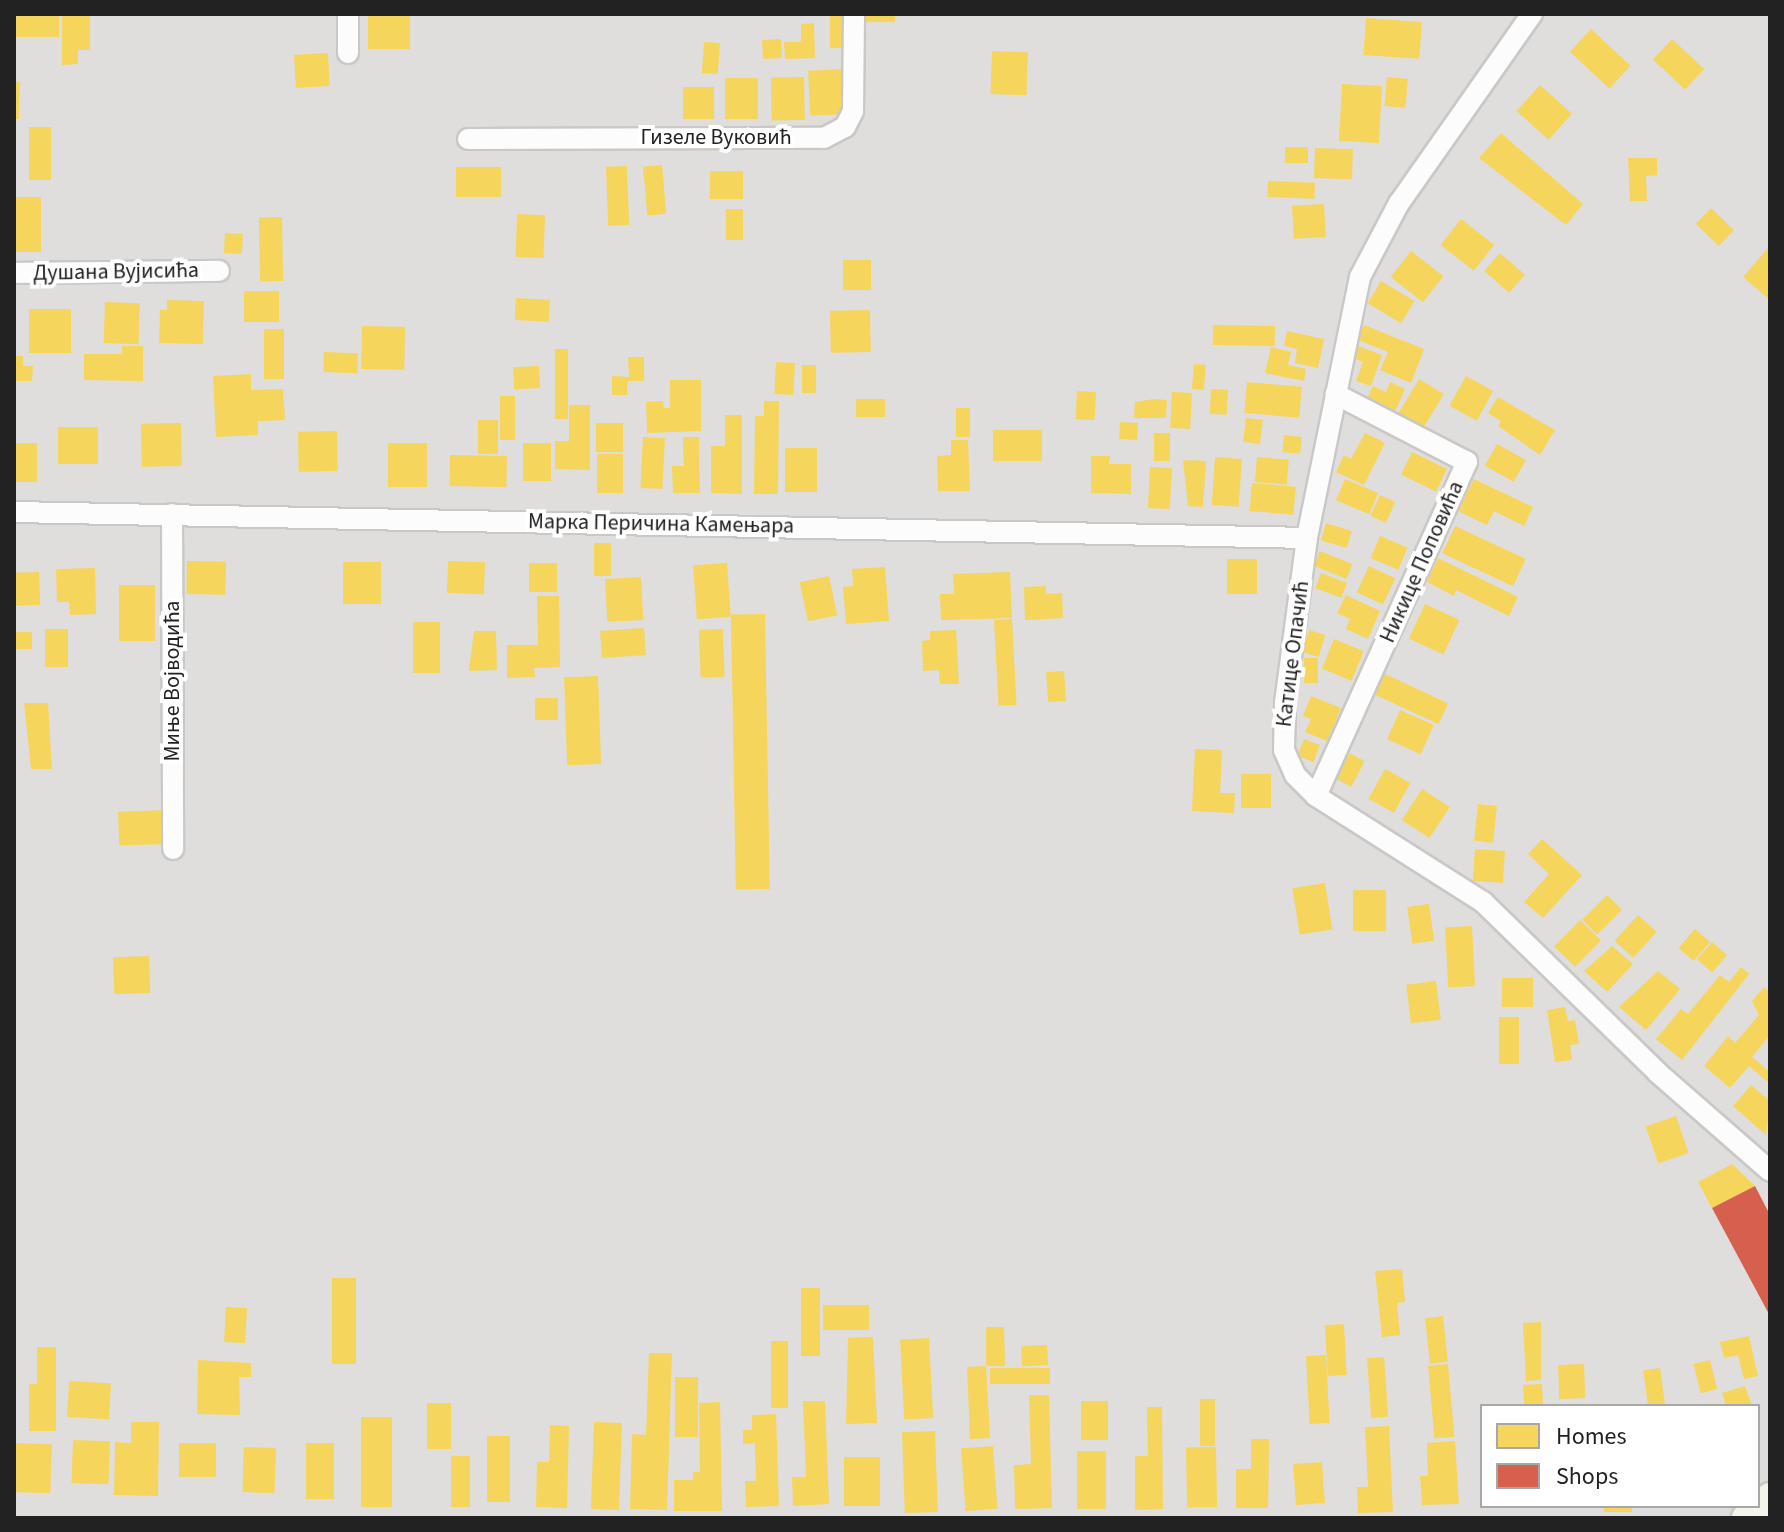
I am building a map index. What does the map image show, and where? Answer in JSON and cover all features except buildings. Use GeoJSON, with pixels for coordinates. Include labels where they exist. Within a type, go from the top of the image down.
{"type":"FeatureCollection","features":[{"type":"Feature","properties":{"kind":"street"},"geometry":{"type":"LineString","coordinates":[[348,14],[348,53]]}},
{"type":"Feature","properties":{"kind":"street","name":"Гизеле Вуковић"},"geometry":{"type":"LineString","coordinates":[[468,139],[824,138],[845,127],[853,111],[854,14]]}},
{"type":"Feature","properties":{"kind":"street","name":"Катице Опачић"},"geometry":{"type":"LineString","coordinates":[[1532,14],[1370,252],[1354,298],[1307,538],[1283,738],[1288,763],[1316,796],[1483,902],[1657,1072],[1770,1171]]}},
{"type":"Feature","properties":{"kind":"street","name":"Душана Вујисића"},"geometry":{"type":"LineString","coordinates":[[14,273],[219,271]]}},
{"type":"Feature","properties":{"kind":"street","name":"Никице Поповића"},"geometry":{"type":"LineString","coordinates":[[1316,796],[1467,462],[1335,394]]}},
{"type":"Feature","properties":{"kind":"street","name":"Марка Перичина Камењара"},"geometry":{"type":"LineString","coordinates":[[14,512],[1307,538]]}},
{"type":"Feature","properties":{"kind":"street","name":"Миње Војводића"},"geometry":{"type":"LineString","coordinates":[[172,514],[173,849]]}},
{"type":"Feature","properties":{"kind":"shaded area"},"geometry":{"type":"Polygon","coordinates":[[[14,14],[1770,14],[1770,1518],[14,1518],[14,14]]]}}]}
